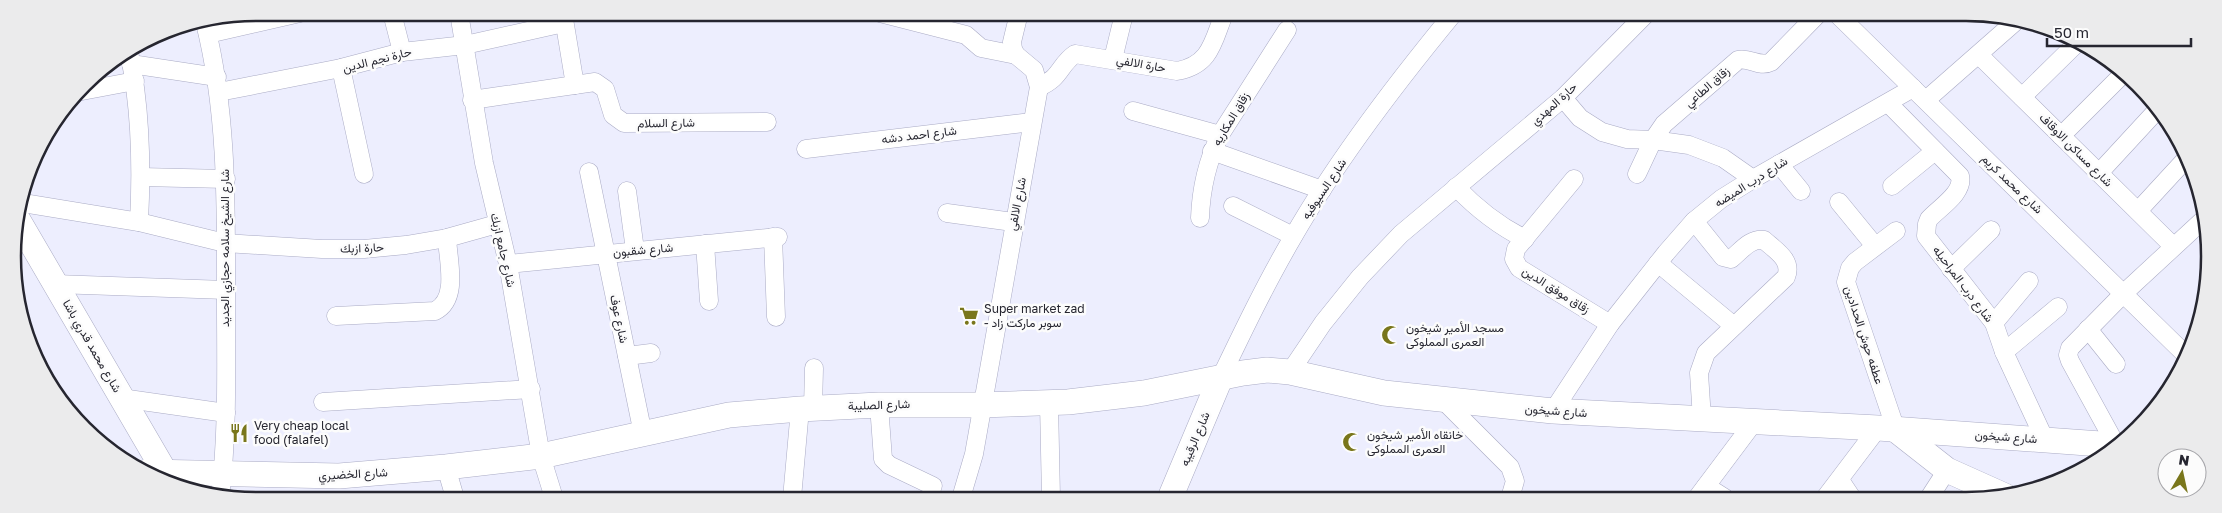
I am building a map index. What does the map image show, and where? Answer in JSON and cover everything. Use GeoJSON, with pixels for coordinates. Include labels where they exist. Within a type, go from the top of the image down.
{"type":"FeatureCollection","features":[{"type":"Feature","properties":{"kind":"main road","name":"شارع محمد قدري باشا"},"geometry":{"type":"LineString","coordinates":[[23,228],[122,398],[154,468]]}},
{"type":"Feature","properties":{"kind":"main road","name":"شارع شيخون"},"geometry":{"type":"LineString","coordinates":[[1220,379],[1243,372],[1267,370],[1290,372],[1384,393],[1553,411],[1887,429],[2107,444]]}},
{"type":"Feature","properties":{"kind":"main road","name":"شارع الصليبة"},"geometry":{"type":"LineString","coordinates":[[542,456],[729,416],[806,408],[879,405],[1049,403],[1144,393],[1220,379]]}},
{"type":"Feature","properties":{"kind":"main road","name":"شارع الرقيبه"},"geometry":{"type":"LineString","coordinates":[[1173,492],[1220,379]]}},
{"type":"Feature","properties":{"kind":"main road"},"geometry":{"type":"LineString","coordinates":[[1887,429],[1947,470],[1992,490]]}},
{"type":"Feature","properties":{"kind":"main road","name":"شارع الخضيري"},"geometry":{"type":"LineString","coordinates":[[167,474],[221,486],[446,467],[542,456]]}},
{"type":"Feature","properties":{"kind":"street"},"geometry":{"type":"LineString","coordinates":[[394,21],[402,52]]}},
{"type":"Feature","properties":{"kind":"street","name":"شارع جامع ازبك"},"geometry":{"type":"LineString","coordinates":[[460,21],[472,100],[497,224],[508,264],[542,456],[552,492]]}},
{"type":"Feature","properties":{"kind":"street","name":"حارة نجم الدين"},"geometry":{"type":"LineString","coordinates":[[131,58],[218,84],[341,68],[402,52],[465,45],[552,21]]}},
{"type":"Feature","properties":{"kind":"street"},"geometry":{"type":"LineString","coordinates":[[564,21],[575,85]]}},
{"type":"Feature","properties":{"kind":"street"},"geometry":{"type":"LineString","coordinates":[[927,21],[966,35],[981,48],[1016,55],[1034,70],[1039,87]]}},
{"type":"Feature","properties":{"kind":"street"},"geometry":{"type":"LineString","coordinates":[[1016,55],[1012,42],[1018,21]]}},
{"type":"Feature","properties":{"kind":"street"},"geometry":{"type":"LineString","coordinates":[[1113,60],[1122,21]]}},
{"type":"Feature","properties":{"kind":"street","name":"حارة الالفي"},"geometry":{"type":"LineString","coordinates":[[1039,87],[1057,76],[1068,59],[1075,54],[1177,71],[1188,69],[1206,57],[1221,21]]}},
{"type":"Feature","properties":{"kind":"street","name":"شارع السيوفيه"},"geometry":{"type":"LineString","coordinates":[[1220,379],[1254,307],[1293,236],[1322,190],[1413,62],[1447,21]]}},
{"type":"Feature","properties":{"kind":"street","name":"حارة المهدي"},"geometry":{"type":"LineString","coordinates":[[1290,372],[1323,323],[1360,277],[1401,234],[1563,98],[1639,21]]}},
{"type":"Feature","properties":{"kind":"street","name":"زقاق الطاعي"},"geometry":{"type":"LineString","coordinates":[[1637,174],[1653,140],[1664,124],[1735,62],[1742,59],[1761,65],[1771,62],[1811,21]]}},
{"type":"Feature","properties":{"kind":"street","name":"شارع محمد كريم"},"geometry":{"type":"LineString","coordinates":[[1844,21],[2181,350]]}},
{"type":"Feature","properties":{"kind":"street"},"geometry":{"type":"LineString","coordinates":[[206,28],[241,22]]}},
{"type":"Feature","properties":{"kind":"street"},"geometry":{"type":"LineString","coordinates":[[1926,100],[2011,26]]}},
{"type":"Feature","properties":{"kind":"street","name":"شارع الشيخ سلامه حجازي الجديد"},"geometry":{"type":"LineString","coordinates":[[206,28],[218,84],[226,179],[226,413],[221,486]]}},
{"type":"Feature","properties":{"kind":"street","name":"زقاق المكاريه"},"geometry":{"type":"LineString","coordinates":[[1200,218],[1205,172],[1212,151],[1220,135],[1287,30]]}},
{"type":"Feature","properties":{"kind":"street"},"geometry":{"type":"LineString","coordinates":[[2022,97],[2073,47]]}},
{"type":"Feature","properties":{"kind":"street","name":"شارع مساكن الاوقاف"},"geometry":{"type":"LineString","coordinates":[[1979,55],[2173,246]]}},
{"type":"Feature","properties":{"kind":"street"},"geometry":{"type":"LineString","coordinates":[[130,58],[140,129],[141,177],[139,222]]}},
{"type":"Feature","properties":{"kind":"street"},"geometry":{"type":"LineString","coordinates":[[341,68],[364,174]]}},
{"type":"Feature","properties":{"kind":"street"},"geometry":{"type":"LineString","coordinates":[[2062,136],[2119,78]]}},
{"type":"Feature","properties":{"kind":"street"},"geometry":{"type":"LineString","coordinates":[[91,89],[134,81]]}},
{"type":"Feature","properties":{"kind":"street","name":"شارع السلام"},"geometry":{"type":"LineString","coordinates":[[472,100],[594,82],[601,84],[608,95],[613,115],[624,123],[767,122]]}},
{"type":"Feature","properties":{"kind":"street","name":"شارع الالفي"},"geometry":{"type":"LineString","coordinates":[[963,492],[974,454],[981,405],[1039,87]]}},
{"type":"Feature","properties":{"kind":"street","name":"شارع درب الميضه"},"geometry":{"type":"LineString","coordinates":[[1553,411],[1610,324],[1694,221],[1720,199],[1913,88]]}},
{"type":"Feature","properties":{"kind":"street"},"geometry":{"type":"LineString","coordinates":[[1563,98],[1580,118],[1602,132],[1627,139],[1653,140],[1689,145],[1723,158],[1753,179]]}},
{"type":"Feature","properties":{"kind":"street","name":"شارع درب المراحيله"},"geometry":{"type":"LineString","coordinates":[[1888,103],[1960,176],[1958,190],[1929,219],[1926,236],[1994,323],[2004,352],[2045,440]]}},
{"type":"Feature","properties":{"kind":"street"},"geometry":{"type":"LineString","coordinates":[[1133,111],[1220,135]]}},
{"type":"Feature","properties":{"kind":"street"},"geometry":{"type":"LineString","coordinates":[[2099,173],[2153,114]]}},
{"type":"Feature","properties":{"kind":"street","name":"شارع احمد دشه"},"geometry":{"type":"LineString","coordinates":[[806,149],[1032,122]]}},
{"type":"Feature","properties":{"kind":"street"},"geometry":{"type":"LineString","coordinates":[[1212,151],[1322,190]]}},
{"type":"Feature","properties":{"kind":"street"},"geometry":{"type":"LineString","coordinates":[[1892,186],[1936,151]]}},
{"type":"Feature","properties":{"kind":"street"},"geometry":{"type":"LineString","coordinates":[[1780,164],[1801,191]]}},
{"type":"Feature","properties":{"kind":"street"},"geometry":{"type":"LineString","coordinates":[[2138,211],[2182,164]]}},
{"type":"Feature","properties":{"kind":"street","name":"شارع عوف"},"geometry":{"type":"LineString","coordinates":[[589,172],[643,434]]}},
{"type":"Feature","properties":{"kind":"street"},"geometry":{"type":"LineString","coordinates":[[141,177],[226,179]]}},
{"type":"Feature","properties":{"kind":"street","name":"زقاق موفق الدين"},"geometry":{"type":"LineString","coordinates":[[1574,179],[1524,239],[1514,259],[1519,268],[1610,324]]}},
{"type":"Feature","properties":{"kind":"street"},"geometry":{"type":"LineString","coordinates":[[1456,187],[1476,208],[1499,226],[1524,239]]}},
{"type":"Feature","properties":{"kind":"street"},"geometry":{"type":"LineString","coordinates":[[627,191],[635,250]]}},
{"type":"Feature","properties":{"kind":"street"},"geometry":{"type":"LineString","coordinates":[[1839,202],[1875,246]]}},
{"type":"Feature","properties":{"kind":"street","name":"حارة ازبك"},"geometry":{"type":"LineString","coordinates":[[27,204],[139,222],[225,243],[322,249],[364,249],[406,245],[447,238],[497,224]]}},
{"type":"Feature","properties":{"kind":"street"},"geometry":{"type":"LineString","coordinates":[[1233,206],[1293,236]]}},
{"type":"Feature","properties":{"kind":"street"},"geometry":{"type":"LineString","coordinates":[[947,213],[1014,222]]}},
{"type":"Feature","properties":{"kind":"street"},"geometry":{"type":"LineString","coordinates":[[1694,221],[1723,258],[1731,259],[1751,242],[1764,240],[1787,263],[1788,268],[1786,277],[1706,353],[1699,373],[1702,419]]}},
{"type":"Feature","properties":{"kind":"street"},"geometry":{"type":"LineString","coordinates":[[2113,440],[2070,361],[2070,348],[2124,293],[2199,224]]}},
{"type":"Feature","properties":{"kind":"street"},"geometry":{"type":"LineString","coordinates":[[1951,269],[1991,230]]}},
{"type":"Feature","properties":{"kind":"street","name":"عطفه حوش الحدادين"},"geometry":{"type":"LineString","coordinates":[[1887,429],[1846,282],[1850,268],[1896,231]]}},
{"type":"Feature","properties":{"kind":"street","name":"شارع شقبون"},"geometry":{"type":"LineString","coordinates":[[508,264],[775,237],[776,317]]}},
{"type":"Feature","properties":{"kind":"street"},"geometry":{"type":"LineString","coordinates":[[336,316],[435,312],[442,308],[449,296],[447,238]]}},
{"type":"Feature","properties":{"kind":"street"},"geometry":{"type":"LineString","coordinates":[[705,244],[709,301]]}},
{"type":"Feature","properties":{"kind":"street"},"geometry":{"type":"LineString","coordinates":[[1658,263],[1734,326]]}},
{"type":"Feature","properties":{"kind":"street"},"geometry":{"type":"LineString","coordinates":[[1994,323],[2029,281]]}},
{"type":"Feature","properties":{"kind":"street"},"geometry":{"type":"LineString","coordinates":[[55,284],[226,290]]}},
{"type":"Feature","properties":{"kind":"street"},"geometry":{"type":"LineString","coordinates":[[2004,352],[2058,307]]}},
{"type":"Feature","properties":{"kind":"street"},"geometry":{"type":"LineString","coordinates":[[2088,330],[2116,364]]}},
{"type":"Feature","properties":{"kind":"street"},"geometry":{"type":"LineString","coordinates":[[627,356],[650,353]]}},
{"type":"Feature","properties":{"kind":"street"},"geometry":{"type":"LineString","coordinates":[[793,492],[814,368]]}},
{"type":"Feature","properties":{"kind":"street"},"geometry":{"type":"LineString","coordinates":[[323,402],[531,389]]}},
{"type":"Feature","properties":{"kind":"street"},"geometry":{"type":"LineString","coordinates":[[122,398],[226,413]]}},
{"type":"Feature","properties":{"kind":"street"},"geometry":{"type":"LineString","coordinates":[[1442,400],[1510,467],[1515,481],[1512,492]]}},
{"type":"Feature","properties":{"kind":"street"},"geometry":{"type":"LineString","coordinates":[[1049,403],[1051,492]]}},
{"type":"Feature","properties":{"kind":"street"},"geometry":{"type":"LineString","coordinates":[[879,405],[883,459],[889,465],[933,486]]}},
{"type":"Feature","properties":{"kind":"street"},"geometry":{"type":"LineString","coordinates":[[1702,492],[1754,422]]}},
{"type":"Feature","properties":{"kind":"street"},"geometry":{"type":"LineString","coordinates":[[1831,492],[1887,429]]}},
{"type":"Feature","properties":{"kind":"street"},"geometry":{"type":"LineString","coordinates":[[446,467],[452,492]]}},
{"type":"Feature","properties":{"kind":"street"},"geometry":{"type":"LineString","coordinates":[[1933,492],[1947,470]]}},
{"type":"Feature","properties":{"kind":"street"},"geometry":{"type":"LineString","coordinates":[[1840,480],[1848,492]]}},
{"type":"Feature","properties":{"kind":"place","name":"Super market zad - سوبر ماركت زاد"},"geometry":{"type":"Point","coordinates":[969,316]}},
{"type":"Feature","properties":{"kind":"place","name":"مسجد الأمير شيخون العمرى المملوكى"},"geometry":{"type":"Point","coordinates":[1391,335]}},
{"type":"Feature","properties":{"kind":"place","name":"Very cheap local food (falafel)"},"geometry":{"type":"Point","coordinates":[239,433]}},
{"type":"Feature","properties":{"kind":"place","name":"خانقاه الأمير شيخون العمرى المملوكى"},"geometry":{"type":"Point","coordinates":[1352,442]}}]}
